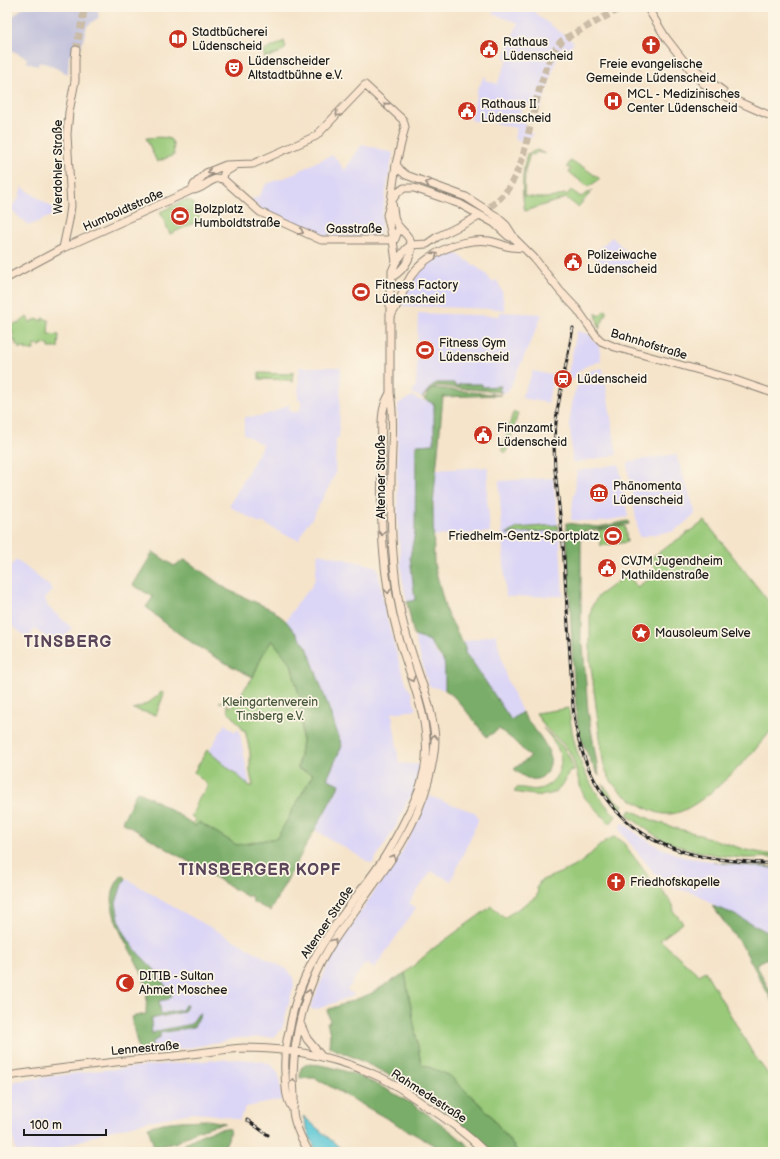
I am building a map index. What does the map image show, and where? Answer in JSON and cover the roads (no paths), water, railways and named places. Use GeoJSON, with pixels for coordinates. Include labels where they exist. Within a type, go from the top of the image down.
{"type":"FeatureCollection","features":[{"type":"Feature","properties":{"kind":"main road"},"geometry":{"type":"LineString","coordinates":[[647,7],[663,33],[680,56],[694,74],[708,87],[723,96],[772,116]]}},
{"type":"Feature","properties":{"kind":"main road","name":"Werdohler Straße"},"geometry":{"type":"LineString","coordinates":[[63,248],[71,203],[67,126],[76,70],[76,50]]}},
{"type":"Feature","properties":{"kind":"main road","name":"Humboldtstraße"},"geometry":{"type":"LineString","coordinates":[[192,190],[206,173],[226,165],[235,166],[253,164],[316,136],[365,85]]}},
{"type":"Feature","properties":{"kind":"main road","name":"Altenaer Straße"},"geometry":{"type":"LineString","coordinates":[[365,85],[403,121],[405,127],[396,164],[395,183],[387,215],[396,262]]}},
{"type":"Feature","properties":{"kind":"main road","name":"Bahnhofstraße"},"geometry":{"type":"LineString","coordinates":[[396,164],[406,175],[459,194],[482,206],[502,220],[515,239],[525,248],[560,291],[577,308],[601,341],[623,349],[735,380],[773,393]]}},
{"type":"Feature","properties":{"kind":"main road"},"geometry":{"type":"LineString","coordinates":[[223,179],[224,173],[235,166]]}},
{"type":"Feature","properties":{"kind":"main road"},"geometry":{"type":"LineString","coordinates":[[395,183],[398,177],[406,175]]}},
{"type":"Feature","properties":{"kind":"main road","name":"Humboldtstraße"},"geometry":{"type":"LineString","coordinates":[[63,248],[192,190],[196,190],[211,180],[219,178],[223,179]]}},
{"type":"Feature","properties":{"kind":"main road","name":"Gasstraße"},"geometry":{"type":"LineString","coordinates":[[223,179],[260,212],[321,240],[393,240],[397,236],[399,228]]}},
{"type":"Feature","properties":{"kind":"main road","name":"Bahnhofstraße"},"geometry":{"type":"LineString","coordinates":[[391,201],[397,193],[404,188],[414,188],[460,204],[494,222],[508,236],[515,239]]}},
{"type":"Feature","properties":{"kind":"main road","name":"Altenaer Straße"},"geometry":{"type":"LineString","coordinates":[[293,1110],[287,1101],[284,1065],[296,999],[307,972],[327,938],[377,875],[426,792],[435,746],[433,723],[426,695],[406,636],[401,613],[394,561],[391,481],[393,409],[390,393],[390,287],[392,270],[396,262],[403,252],[411,245],[408,236],[399,228],[395,220],[391,201]]}},
{"type":"Feature","properties":{"kind":"main road"},"geometry":{"type":"LineString","coordinates":[[392,277],[399,273],[410,257],[411,245],[427,244],[437,237],[476,218]]}},
{"type":"Feature","properties":{"kind":"main road"},"geometry":{"type":"LineString","coordinates":[[390,317],[412,275],[425,262],[441,251],[456,245],[476,241],[488,241],[508,247],[525,248]]}},
{"type":"Feature","properties":{"kind":"main road"},"geometry":{"type":"LineString","coordinates":[[7,278],[63,248]]}},
{"type":"Feature","properties":{"kind":"main road"},"geometry":{"type":"LineString","coordinates":[[765,391],[773,389]]}},
{"type":"Feature","properties":{"kind":"main road","name":"Altenaer Straße"},"geometry":{"type":"LineString","coordinates":[[390,393],[384,408],[382,432],[381,504],[383,558],[390,602],[398,637],[418,698],[427,738],[427,755],[422,780],[409,820]]}},
{"type":"Feature","properties":{"kind":"main road"},"geometry":{"type":"LineString","coordinates":[[383,558],[394,561]]}},
{"type":"Feature","properties":{"kind":"main road"},"geometry":{"type":"LineString","coordinates":[[398,637],[406,636]]}},
{"type":"Feature","properties":{"kind":"main road"},"geometry":{"type":"LineString","coordinates":[[418,698],[426,695]]}},
{"type":"Feature","properties":{"kind":"main road","name":"Altenaer Straße"},"geometry":{"type":"LineString","coordinates":[[309,1152],[299,1132],[293,1110],[294,1052],[303,1009],[315,976],[329,949],[369,886]]}},
{"type":"Feature","properties":{"kind":"main road","name":"Altenaer Straße"},"geometry":{"type":"LineString","coordinates":[[307,972],[315,976]]}},
{"type":"Feature","properties":{"kind":"main road"},"geometry":{"type":"LineString","coordinates":[[300,1023],[307,1039],[322,1057]]}},
{"type":"Feature","properties":{"kind":"main road","name":"Lennestraße"},"geometry":{"type":"LineString","coordinates":[[7,1076],[86,1064],[244,1048],[286,1051]]}},
{"type":"Feature","properties":{"kind":"main road","name":"Rahmedestraße"},"geometry":{"type":"LineString","coordinates":[[286,1051],[322,1057],[359,1068],[383,1078],[405,1091],[467,1134],[485,1152]]}},
{"type":"Feature","properties":{"kind":"water"},"geometry":{"type":"Polygon","coordinates":[[[303,1116],[345,1152],[317,1152],[309,1135],[303,1116]]]}},
{"type":"Feature","properties":{"kind":"tunnel"},"geometry":{"type":"LineString","coordinates":[[76,50],[85,7]]}},
{"type":"Feature","properties":{"kind":"tunnel"},"geometry":{"type":"LineString","coordinates":[[482,213],[504,193],[520,166],[537,98],[549,62],[556,48],[564,39],[623,7]]}},
{"type":"Feature","properties":{"kind":"railway"},"geometry":{"type":"LineString","coordinates":[[573,328],[557,411],[554,445],[555,470],[563,543],[573,707],[577,733],[584,757],[594,779],[607,800],[623,817],[641,832],[663,844],[698,856],[773,864]]}},
{"type":"Feature","properties":{"kind":"railway"},"geometry":{"type":"LineString","coordinates":[[247,1120],[268,1135]]}},
{"type":"Feature","properties":{"kind":"place","name":"Stadtbücherei Lüdenscheid"},"geometry":{"type":"Point","coordinates":[178,39]}},
{"type":"Feature","properties":{"kind":"place","name":"Freie evangelische Gemeinde Lüdenscheid"},"geometry":{"type":"Point","coordinates":[651,45]}},
{"type":"Feature","properties":{"kind":"place","name":"Rathaus Lüdenscheid"},"geometry":{"type":"Point","coordinates":[489,49]}},
{"type":"Feature","properties":{"kind":"place","name":"Lüdenscheider Altstadtbühne e.V."},"geometry":{"type":"Point","coordinates":[234,68]}},
{"type":"Feature","properties":{"kind":"place","name":"MCL - Medizinisches Center Lüdenscheid"},"geometry":{"type":"Point","coordinates":[613,101]}},
{"type":"Feature","properties":{"kind":"place","name":"Rathaus II Lüdenscheid"},"geometry":{"type":"Point","coordinates":[467,111]}},
{"type":"Feature","properties":{"kind":"place","name":"Bolzplatz Humboldtstraße"},"geometry":{"type":"Point","coordinates":[180,216]}},
{"type":"Feature","properties":{"kind":"place","name":"Polizeiwache Lüdenscheid"},"geometry":{"type":"Point","coordinates":[573,262]}},
{"type":"Feature","properties":{"kind":"place","name":"Fitness Factory Lüdenscheid"},"geometry":{"type":"Point","coordinates":[361,292]}},
{"type":"Feature","properties":{"kind":"place","name":"Fitness Gym Lüdenscheid"},"geometry":{"type":"Point","coordinates":[425,350]}},
{"type":"Feature","properties":{"kind":"place","name":"Lüdenscheid"},"geometry":{"type":"Point","coordinates":[563,379]}},
{"type":"Feature","properties":{"kind":"place","name":"Finanzamt Lüdenscheid"},"geometry":{"type":"Point","coordinates":[483,435]}},
{"type":"Feature","properties":{"kind":"place","name":"Phänomenta Lüdenscheid"},"geometry":{"type":"Point","coordinates":[599,493]}},
{"type":"Feature","properties":{"kind":"place","name":"Friedhelm-Gentz-Sportplatz"},"geometry":{"type":"Point","coordinates":[613,536]}},
{"type":"Feature","properties":{"kind":"place","name":"CVJM Jugendheim Mathildenstraße"},"geometry":{"type":"Point","coordinates":[607,568]}},
{"type":"Feature","properties":{"kind":"place","name":"Mausoleum Selve"},"geometry":{"type":"Point","coordinates":[641,633]}},
{"type":"Feature","properties":{"kind":"place","name":"Friedhofskapelle"},"geometry":{"type":"Point","coordinates":[616,882]}},
{"type":"Feature","properties":{"kind":"place","name":"DITIB - Sultan Ahmet Moschee"},"geometry":{"type":"Point","coordinates":[125,983]}},
{"type":"Feature","properties":{"kind":"district","name":"TINSBERG"},"geometry":{"type":"Point","coordinates":[68,641]}},
{"type":"Feature","properties":{"kind":"district","name":"TINSBERGER KOPF"},"geometry":{"type":"Point","coordinates":[260,869]}},
{"type":"Feature","properties":{"kind":"park label","name":"Kleingartenverein Tinsberg e.V."},"geometry":{"type":"Point","coordinates":[270,709]}}]}
